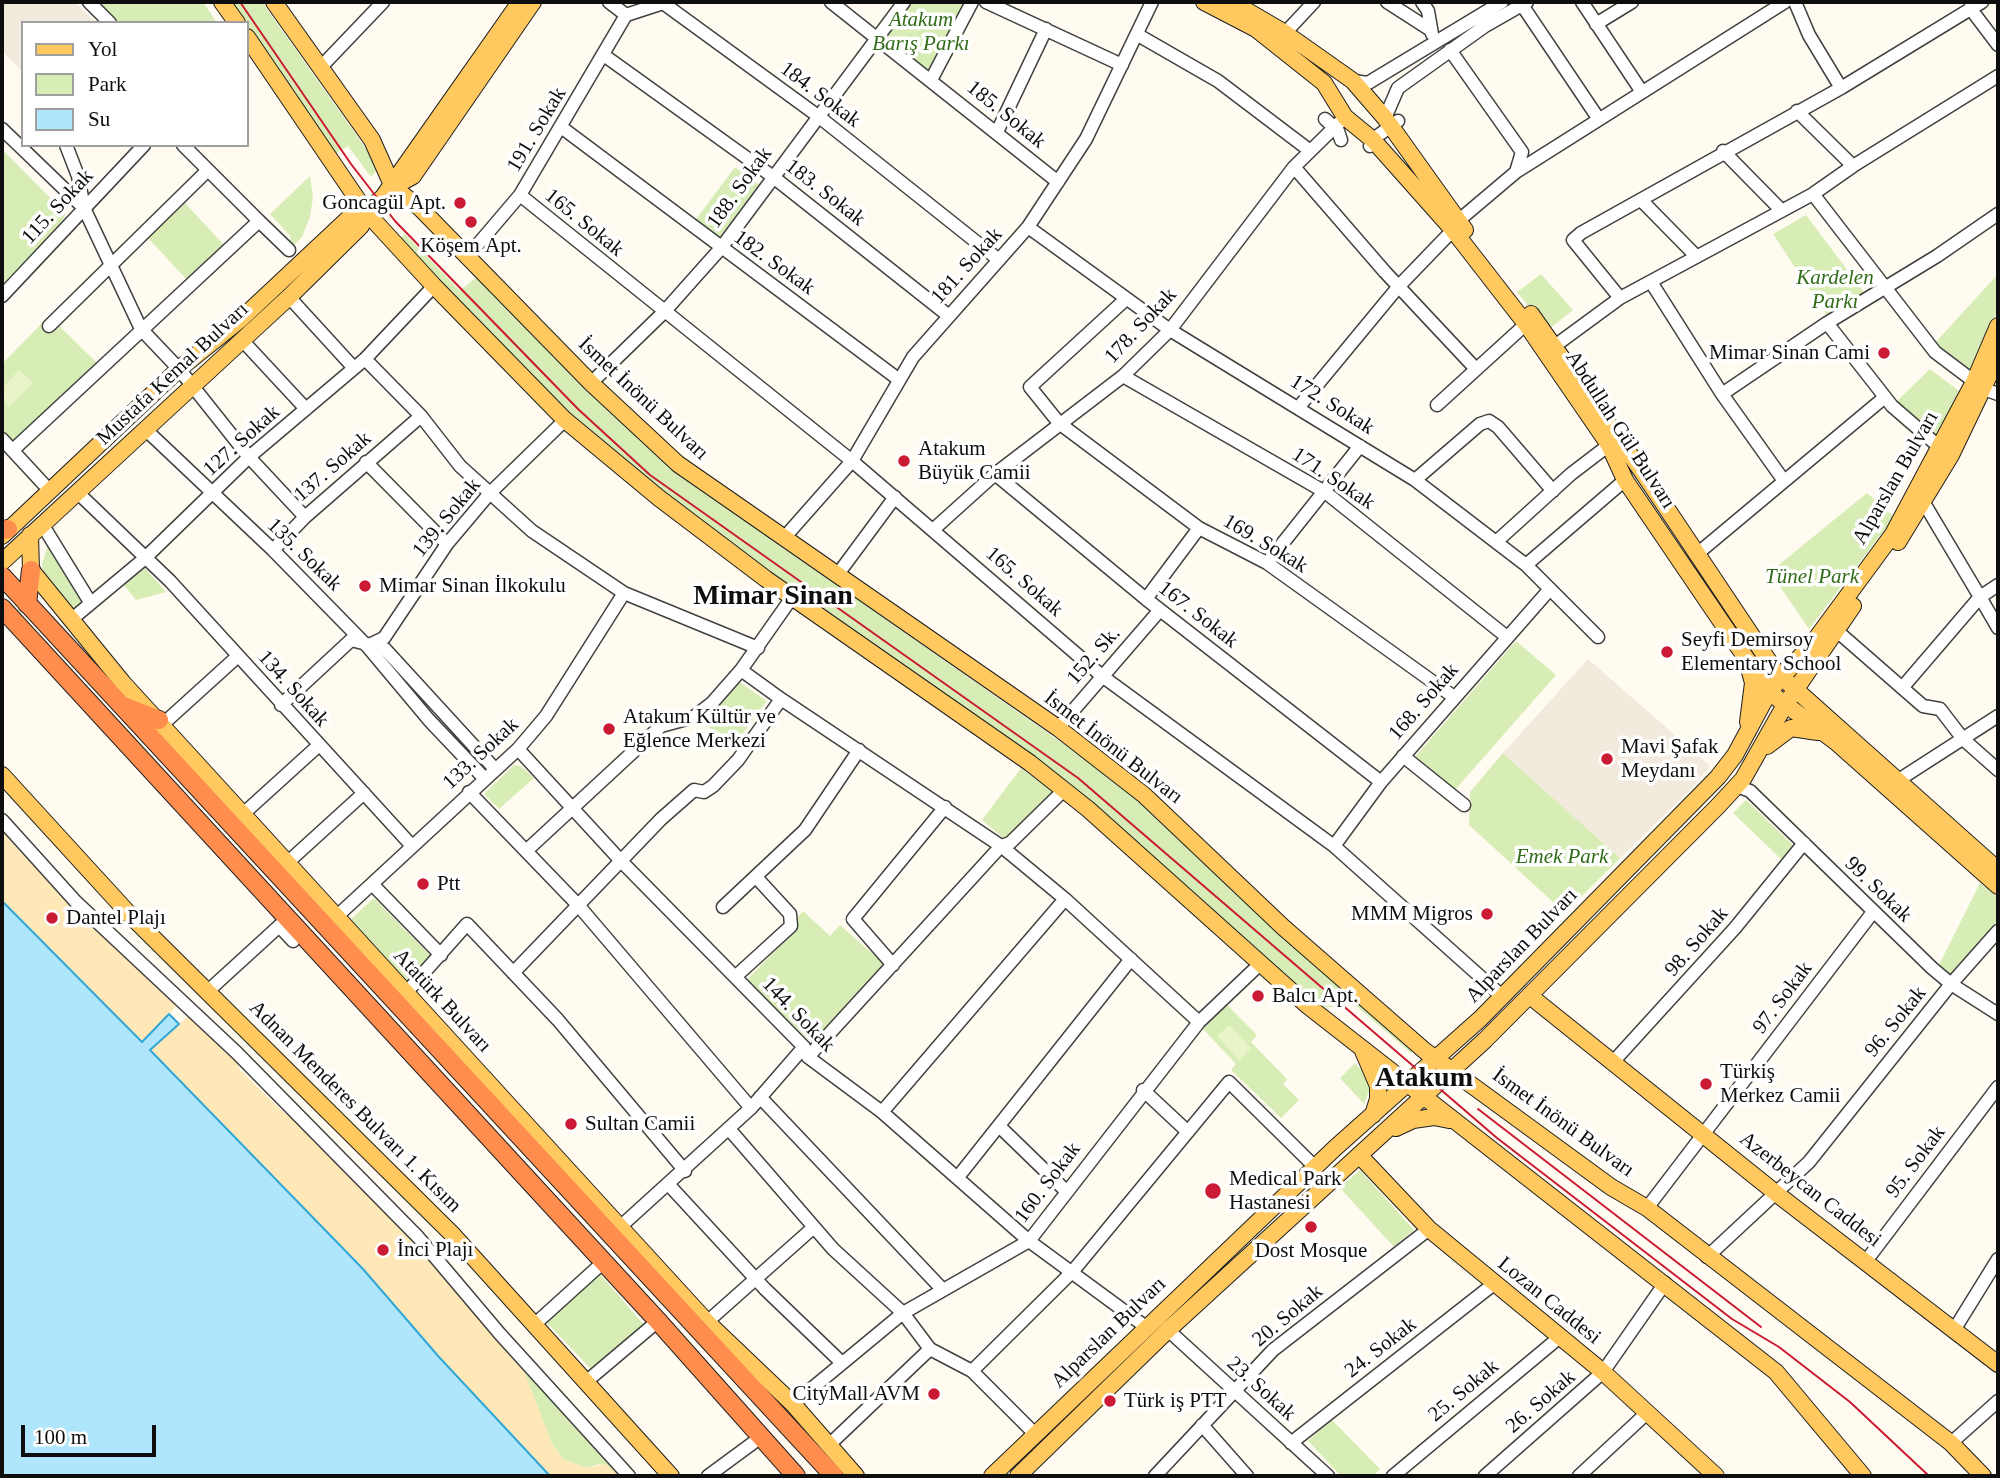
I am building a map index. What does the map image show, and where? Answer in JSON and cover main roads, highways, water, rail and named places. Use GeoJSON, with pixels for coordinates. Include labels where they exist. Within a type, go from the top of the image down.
{"type":"FeatureCollection","features":[{"type":"Feature","properties":{"kind":"highway"},"geometry":{"type":"LineString","coordinates":[[27,604],[31,570]]}},
{"type":"Feature","properties":{"kind":"highway","name":"Atatürk Bulvarı"},"geometry":{"type":"LineString","coordinates":[[2,576],[834,1476]]}},
{"type":"Feature","properties":{"kind":"highway"},"geometry":{"type":"LineString","coordinates":[[2,608],[283,922],[658,1321],[796,1476]]}},
{"type":"Feature","properties":{"kind":"highway"},"geometry":{"type":"LineString","coordinates":[[119,704],[161,722]]}},
{"type":"Feature","properties":{"kind":"main road"},"geometry":{"type":"LineString","coordinates":[[222,2],[236,21]]}},
{"type":"Feature","properties":{"kind":"main road","name":"İsmet İnönü Bulvarı"},"geometry":{"type":"LineString","coordinates":[[274,2],[372,140],[393,187],[420,208],[591,383],[678,464],[1058,728],[1144,794],[1283,927],[1369,1004],[1452,1070],[1491,1096],[1611,1187],[1647,1208],[1951,1443],[1983,1476]]}},
{"type":"Feature","properties":{"kind":"main road","name":"Mustafa Kemal Bulvarı"},"geometry":{"type":"LineString","coordinates":[[2,562],[289,297],[361,226],[366,212],[393,187],[520,2]]}},
{"type":"Feature","properties":{"kind":"main road","name":"Mustafa Kemal Bulvarı"},"geometry":{"type":"LineString","coordinates":[[393,187],[413,176],[533,2]]}},
{"type":"Feature","properties":{"kind":"main road","name":"Abdullah Gül Bulvarı"},"geometry":{"type":"LineString","coordinates":[[1204,2],[1256,29],[1324,83],[1335,121],[1371,144],[1456,226],[1556,345],[1788,685],[1998,870]]}},
{"type":"Feature","properties":{"kind":"main road","name":"Abdullah Gül Bulvarı"},"geometry":{"type":"LineString","coordinates":[[1232,2],[1285,33],[1353,81],[1392,122],[1456,226],[1609,445],[1625,480],[1769,692],[1836,742],[1998,886]]}},
{"type":"Feature","properties":{"kind":"main road"},"geometry":{"type":"LineString","coordinates":[[248,40],[366,212],[565,420],[659,498],[1064,790],[1308,1006],[1355,1040],[1452,1122],[1665,1283],[1776,1372],[1863,1476]]}},
{"type":"Feature","properties":{"kind":"main road","name":"Mustafa Kemal Bulvarı"},"geometry":{"type":"LineString","coordinates":[[6,528],[50,491],[179,369],[241,319],[352,215],[366,212]]}},
{"type":"Feature","properties":{"kind":"main road","name":"Alparslan Bulvarı"},"geometry":{"type":"LineString","coordinates":[[1985,388],[1998,326]]}},
{"type":"Feature","properties":{"kind":"main road","name":"Alparslan Bulvarı"},"geometry":{"type":"LineString","coordinates":[[1020,1476],[1168,1330],[1485,1040],[1738,786],[1785,705],[1788,685],[1815,640],[1893,534],[1985,388],[1998,357]]}},
{"type":"Feature","properties":{"kind":"main road","name":"Alparslan Bulvarı"},"geometry":{"type":"LineString","coordinates":[[992,1476],[1315,1167],[1407,1086],[1502,996],[1699,797],[1744,740],[1769,692],[1788,685],[1837,631],[1924,503],[1945,452]]}},
{"type":"Feature","properties":{"kind":"main road"},"geometry":{"type":"LineString","coordinates":[[30,535],[31,570]]}},
{"type":"Feature","properties":{"kind":"main road","name":"Atatürk Bulvarı"},"geometry":{"type":"LineString","coordinates":[[31,570],[123,683],[335,918],[707,1322],[793,1404],[856,1476]]}},
{"type":"Feature","properties":{"kind":"main road"},"geometry":{"type":"LineString","coordinates":[[1744,740],[1752,692],[1747,662]]}},
{"type":"Feature","properties":{"kind":"main road"},"geometry":{"type":"LineString","coordinates":[[1757,755],[1791,728],[1818,731],[1836,742]]}},
{"type":"Feature","properties":{"kind":"main road","name":"Adnan Menderes Bulvarı 1. Kısım"},"geometry":{"type":"LineString","coordinates":[[2,775],[130,915],[454,1236],[671,1476]]}},
{"type":"Feature","properties":{"kind":"main road","name":"Azerbeycan Caddesi"},"geometry":{"type":"LineString","coordinates":[[1530,996],[1777,1194],[1998,1364]]}},
{"type":"Feature","properties":{"kind":"main road"},"geometry":{"type":"LineString","coordinates":[[1355,1040],[1367,1057],[1377,1086],[1378,1099],[1372,1117]]}},
{"type":"Feature","properties":{"kind":"main road"},"geometry":{"type":"LineString","coordinates":[[1485,1040],[1475,1058],[1473,1069],[1476,1081],[1491,1096]]}},
{"type":"Feature","properties":{"kind":"main road"},"geometry":{"type":"LineString","coordinates":[[1382,1135],[1413,1120],[1434,1117],[1452,1122]]}},
{"type":"Feature","properties":{"kind":"main road","name":"Lozan Caddesi"},"geometry":{"type":"LineString","coordinates":[[1359,1155],[1429,1228],[1603,1373],[1716,1476]]}},
{"type":"Feature","properties":{"kind":"main road"},"geometry":{"type":"LineString","coordinates":[[1146,1327],[1168,1330]]}},
{"type":"Feature","properties":{"kind":"water"},"geometry":{"type":"Polygon","coordinates":[[[2,901],[142,1042],[169,1014],[179,1024],[150,1050],[363,1269],[439,1357],[550,1476],[2,1476],[2,901]]]}},
{"type":"Feature","properties":{"kind":"tram line"},"geometry":{"type":"LineString","coordinates":[[240,2],[351,164],[395,221],[578,409],[650,475],[1078,778],[1497,1138],[1732,1319],[1779,1347],[1850,1402],[1929,1476]]}},
{"type":"Feature","properties":{"kind":"tram line"},"geometry":{"type":"LineString","coordinates":[[1478,1109],[1761,1327]]}},
{"type":"Feature","properties":{"kind":"place","name":"Goncagül Apt."},"geometry":{"type":"Point","coordinates":[460,203]}},
{"type":"Feature","properties":{"kind":"place","name":"Köşem Apt."},"geometry":{"type":"Point","coordinates":[471,222]}},
{"type":"Feature","properties":{"kind":"place","name":"Mimar Sinan Cami"},"geometry":{"type":"Point","coordinates":[1884,353]}},
{"type":"Feature","properties":{"kind":"place","name":"Atakum Büyük Camii"},"geometry":{"type":"Point","coordinates":[904,461]}},
{"type":"Feature","properties":{"kind":"place","name":"Mimar Sinan İlkokulu"},"geometry":{"type":"Point","coordinates":[365,586]}},
{"type":"Feature","properties":{"kind":"place","name":"Seyfi Demirsoy Elementary School"},"geometry":{"type":"Point","coordinates":[1667,652]}},
{"type":"Feature","properties":{"kind":"place","name":"Atakum Kültür ve Eğlence Merkezi"},"geometry":{"type":"Point","coordinates":[609,729]}},
{"type":"Feature","properties":{"kind":"place","name":"Mavi Şafak Meydanı"},"geometry":{"type":"Point","coordinates":[1607,759]}},
{"type":"Feature","properties":{"kind":"place","name":"Ptt"},"geometry":{"type":"Point","coordinates":[423,884]}},
{"type":"Feature","properties":{"kind":"place","name":"MMM Migros"},"geometry":{"type":"Point","coordinates":[1487,914]}},
{"type":"Feature","properties":{"kind":"place","name":"Dantel Plajı"},"geometry":{"type":"Point","coordinates":[52,918]}},
{"type":"Feature","properties":{"kind":"place","name":"Balcı Apt."},"geometry":{"type":"Point","coordinates":[1258,996]}},
{"type":"Feature","properties":{"kind":"place","name":"Türkiş Merkez Camii"},"geometry":{"type":"Point","coordinates":[1706,1084]}},
{"type":"Feature","properties":{"kind":"place","name":"Sultan Camii"},"geometry":{"type":"Point","coordinates":[571,1124]}},
{"type":"Feature","properties":{"kind":"place","name":"Medical Park Hastanesi"},"geometry":{"type":"Point","coordinates":[1213,1191]}},
{"type":"Feature","properties":{"kind":"place","name":"Dost Mosque"},"geometry":{"type":"Point","coordinates":[1311,1227]}},
{"type":"Feature","properties":{"kind":"place","name":"İnci Plajı"},"geometry":{"type":"Point","coordinates":[383,1250]}},
{"type":"Feature","properties":{"kind":"place","name":"CityMall AVM"},"geometry":{"type":"Point","coordinates":[934,1394]}},
{"type":"Feature","properties":{"kind":"place","name":"Türk iş PTT"},"geometry":{"type":"Point","coordinates":[1110,1401]}},
{"type":"Feature","properties":{"kind":"district","name":"Mimar Sinan"},"geometry":{"type":"Point","coordinates":[773,597]}},
{"type":"Feature","properties":{"kind":"district","name":"Atakum"},"geometry":{"type":"Point","coordinates":[1424,1079]}},
{"type":"Feature","properties":{"kind":"park label","name":"Atakum Barış Parkı"},"geometry":{"type":"Point","coordinates":[921,32]}},
{"type":"Feature","properties":{"kind":"park label","name":"Kardelen Parkı"},"geometry":{"type":"Point","coordinates":[1835,290]}},
{"type":"Feature","properties":{"kind":"park label","name":"Tünel Park"},"geometry":{"type":"Point","coordinates":[1812,577]}},
{"type":"Feature","properties":{"kind":"park label","name":"Emek Park"},"geometry":{"type":"Point","coordinates":[1562,857]}}]}
